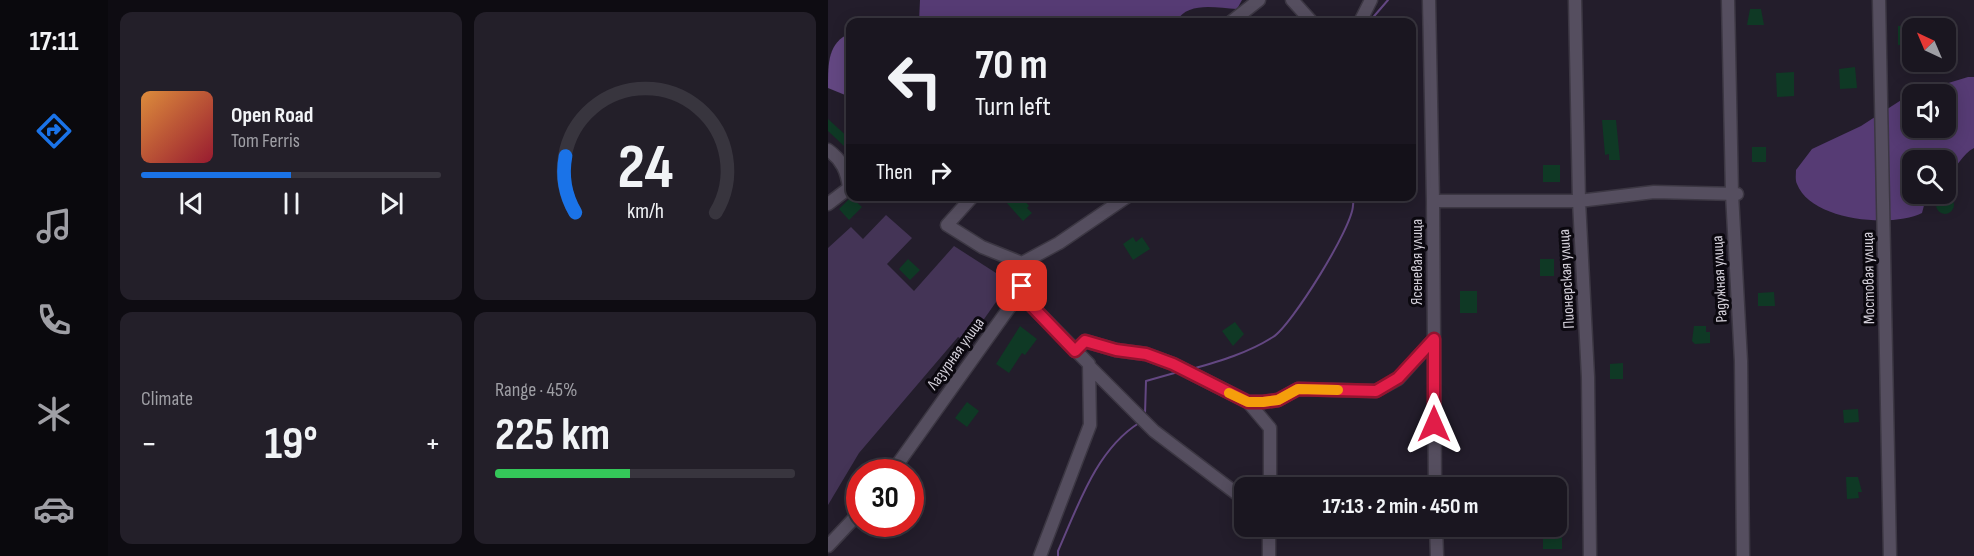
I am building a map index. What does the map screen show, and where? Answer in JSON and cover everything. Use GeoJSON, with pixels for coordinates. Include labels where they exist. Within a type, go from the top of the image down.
{"type":"FeatureCollection","features":[{"type":"Feature","properties":{"kind":"street"},"geometry":{"type":"LineString","coordinates":[[1236,18],[1259,0]]}},
{"type":"Feature","properties":{"kind":"street"},"geometry":{"type":"LineString","coordinates":[[1292,0],[1308,18]]}},
{"type":"Feature","properties":{"kind":"street"},"geometry":{"type":"LineString","coordinates":[[1362,18],[1371,0]]}},
{"type":"Feature","properties":{"kind":"street","name":"Ясеневая улица"},"geometry":{"type":"LineString","coordinates":[[1429,0],[1435,477]]}},
{"type":"Feature","properties":{"kind":"street","name":"Пионерская улица"},"geometry":{"type":"LineString","coordinates":[[1575,0],[1579,201],[1588,377],[1590,556]]}},
{"type":"Feature","properties":{"kind":"street","name":"Радужная улица"},"geometry":{"type":"LineString","coordinates":[[1728,0],[1741,361],[1743,556]]}},
{"type":"Feature","properties":{"kind":"street","name":"Мостовая улица"},"geometry":{"type":"LineString","coordinates":[[1879,0],[1890,556]]}},
{"type":"Feature","properties":{"kind":"street"},"geometry":{"type":"LineString","coordinates":[[828,150],[839,158],[846,171]]}},
{"type":"Feature","properties":{"kind":"street"},"geometry":{"type":"LineString","coordinates":[[828,204],[846,190]]}},
{"type":"Feature","properties":{"kind":"street"},"geometry":{"type":"LineString","coordinates":[[1433,201],[1579,201],[1654,192],[1735,194]]}},
{"type":"Feature","properties":{"kind":"street"},"geometry":{"type":"LineString","coordinates":[[969,201],[947,225],[982,247],[1022,263]]}},
{"type":"Feature","properties":{"kind":"street"},"geometry":{"type":"LineString","coordinates":[[1022,263],[1059,243],[1121,201]]}},
{"type":"Feature","properties":{"kind":"street"},"geometry":{"type":"LineString","coordinates":[[1022,263],[1022,286],[1027,301],[1154,431],[1234,492]]}},
{"type":"Feature","properties":{"kind":"street","name":"Лазурная улица"},"geometry":{"type":"LineString","coordinates":[[901,459],[1022,286]]}},
{"type":"Feature","properties":{"kind":"street"},"geometry":{"type":"LineString","coordinates":[[1248,402],[1278,400],[1298,389],[1376,391],[1398,378],[1434,339]]}},
{"type":"Feature","properties":{"kind":"street"},"geometry":{"type":"LineString","coordinates":[[1075,351],[1085,341],[1116,350],[1146,354],[1173,364],[1248,402],[1270,428],[1270,477]]}},
{"type":"Feature","properties":{"kind":"street"},"geometry":{"type":"LineString","coordinates":[[1040,556],[1090,425],[1089,366]]}},
{"type":"Feature","properties":{"kind":"street"},"geometry":{"type":"LineString","coordinates":[[828,546],[846,527]]}},
{"type":"Feature","properties":{"kind":"street"},"geometry":{"type":"LineString","coordinates":[[1269,537],[1269,556]]}},
{"type":"Feature","properties":{"kind":"street"},"geometry":{"type":"LineString","coordinates":[[1436,537],[1437,556]]}},
{"type":"Feature","properties":{"kind":"shaded area"},"geometry":{"type":"Polygon","coordinates":[[[920,0],[1242,0],[1237,9],[1195,8],[1179,18],[919,18],[920,0]]]}},
{"type":"Feature","properties":{"kind":"shaded area"},"geometry":{"type":"Polygon","coordinates":[[[846,35],[846,95],[828,88],[831,54],[837,42],[846,35]]]}},
{"type":"Feature","properties":{"kind":"shaded area"},"geometry":{"type":"Polygon","coordinates":[[[1974,77],[1974,148],[1956,166],[1956,150],[1902,150],[1902,204],[1924,204],[1922,213],[1909,218],[1892,220],[1854,218],[1818,206],[1805,196],[1796,182],[1796,170],[1812,149],[1861,126],[1902,100],[1902,138],[1956,138],[1956,84],[1945,84],[1974,77]]]}},
{"type":"Feature","properties":{"kind":"shaded area"},"geometry":{"type":"Polygon","coordinates":[[[886,215],[912,238],[887,264],[914,291],[954,246],[1010,282],[968,342],[958,337],[855,459],[846,459],[846,475],[828,505],[828,248],[851,227],[863,239],[886,215]]]}},
{"type":"Feature","properties":{"kind":"building"},"geometry":{"type":"Polygon","coordinates":[[[1750,9],[1761,9],[1764,25],[1747,25],[1750,9]]]}},
{"type":"Feature","properties":{"kind":"building"},"geometry":{"type":"Polygon","coordinates":[[[1898,26],[1902,26],[1902,45],[1898,45],[1898,26]]]}},
{"type":"Feature","properties":{"kind":"building"},"geometry":{"type":"Polygon","coordinates":[[[1855,67],[1857,88],[1840,89],[1839,69],[1855,67]]]}},
{"type":"Feature","properties":{"kind":"building"},"geometry":{"type":"Polygon","coordinates":[[[1794,72],[1794,96],[1777,97],[1776,73],[1794,72]]]}},
{"type":"Feature","properties":{"kind":"building"},"geometry":{"type":"Polygon","coordinates":[[[828,119],[846,135],[846,144],[844,146],[828,131],[828,119]]]}},
{"type":"Feature","properties":{"kind":"building"},"geometry":{"type":"Polygon","coordinates":[[[1602,120],[1616,120],[1620,160],[1609,160],[1609,154],[1605,155],[1602,120]]]}},
{"type":"Feature","properties":{"kind":"building"},"geometry":{"type":"Polygon","coordinates":[[[1752,147],[1766,147],[1766,162],[1752,162],[1752,147]]]}},
{"type":"Feature","properties":{"kind":"building"},"geometry":{"type":"Polygon","coordinates":[[[1543,165],[1560,165],[1560,182],[1543,182],[1543,165]]]}},
{"type":"Feature","properties":{"kind":"building"},"geometry":{"type":"Polygon","coordinates":[[[847,201],[855,201],[862,207],[849,220],[839,209],[847,201]]]}},
{"type":"Feature","properties":{"kind":"building"},"geometry":{"type":"Polygon","coordinates":[[[1025,201],[1032,213],[1023,221],[1006,202],[1025,201]]]}},
{"type":"Feature","properties":{"kind":"building"},"geometry":{"type":"Polygon","coordinates":[[[1936,204],[1954,204],[1951,211],[1945,214],[1939,211],[1936,205],[1936,204]]]}},
{"type":"Feature","properties":{"kind":"building"},"geometry":{"type":"Polygon","coordinates":[[[1133,237],[1136,242],[1142,237],[1150,249],[1133,260],[1123,244],[1133,237]]]}},
{"type":"Feature","properties":{"kind":"building"},"geometry":{"type":"Polygon","coordinates":[[[908,259],[920,270],[910,280],[899,269],[908,259]]]}},
{"type":"Feature","properties":{"kind":"building"},"geometry":{"type":"Polygon","coordinates":[[[1540,259],[1554,259],[1554,276],[1540,276],[1540,259]]]}},
{"type":"Feature","properties":{"kind":"building"},"geometry":{"type":"Polygon","coordinates":[[[1460,291],[1477,291],[1477,313],[1460,313],[1460,291]]]}},
{"type":"Feature","properties":{"kind":"building"},"geometry":{"type":"Polygon","coordinates":[[[1774,292],[1775,306],[1758,306],[1758,293],[1774,292]]]}},
{"type":"Feature","properties":{"kind":"building"},"geometry":{"type":"Polygon","coordinates":[[[1235,322],[1244,334],[1233,346],[1222,331],[1235,322]]]}},
{"type":"Feature","properties":{"kind":"building"},"geometry":{"type":"Polygon","coordinates":[[[1020,326],[1037,339],[1025,355],[1022,353],[1009,373],[996,364],[1020,326]]]}},
{"type":"Feature","properties":{"kind":"building"},"geometry":{"type":"Polygon","coordinates":[[[1694,326],[1706,326],[1706,332],[1710,332],[1710,343],[1695,344],[1692,341],[1694,326]]]}},
{"type":"Feature","properties":{"kind":"building"},"geometry":{"type":"Polygon","coordinates":[[[1623,363],[1623,379],[1610,379],[1610,364],[1623,363]]]}},
{"type":"Feature","properties":{"kind":"building"},"geometry":{"type":"Polygon","coordinates":[[[967,402],[979,411],[967,427],[955,418],[967,402]]]}},
{"type":"Feature","properties":{"kind":"building"},"geometry":{"type":"Polygon","coordinates":[[[1858,409],[1859,422],[1844,423],[1843,410],[1858,409]]]}},
{"type":"Feature","properties":{"kind":"building"},"geometry":{"type":"Polygon","coordinates":[[[1846,477],[1858,477],[1862,492],[1858,492],[1859,498],[1847,499],[1846,477]]]}},
{"type":"Feature","properties":{"kind":"building"},"geometry":{"type":"Polygon","coordinates":[[[1543,537],[1562,537],[1562,549],[1543,549],[1543,537]]]}},
{"type":"Feature","properties":{"kind":"waterway"},"geometry":{"type":"LineString","coordinates":[[1372,18],[1388,0]]}},
{"type":"Feature","properties":{"kind":"waterway"},"geometry":{"type":"LineString","coordinates":[[1192,369],[1254,348],[1282,329],[1332,254],[1350,217],[1353,201]]}},
{"type":"Feature","properties":{"kind":"waterway"},"geometry":{"type":"LineString","coordinates":[[1145,414],[1146,381],[1178,372]]}},
{"type":"Feature","properties":{"kind":"waterway"},"geometry":{"type":"LineString","coordinates":[[1058,556],[1058,551],[1090,480],[1111,448],[1139,423]]}},
{"type":"Feature","properties":{"kind":"slow traffic"},"geometry":{"type":"LineString","coordinates":[[1229,393],[1248,402],[1263,402],[1278,400],[1298,389],[1338,390]]}},
{"type":"Feature","properties":{"kind":"route"},"geometry":{"type":"LineString","coordinates":[[1022,286],[1027,301],[1075,351],[1085,341],[1116,350],[1146,354],[1173,364],[1248,402],[1278,400],[1298,389],[1376,391],[1398,378],[1434,339],[1434,424]]}}]}
